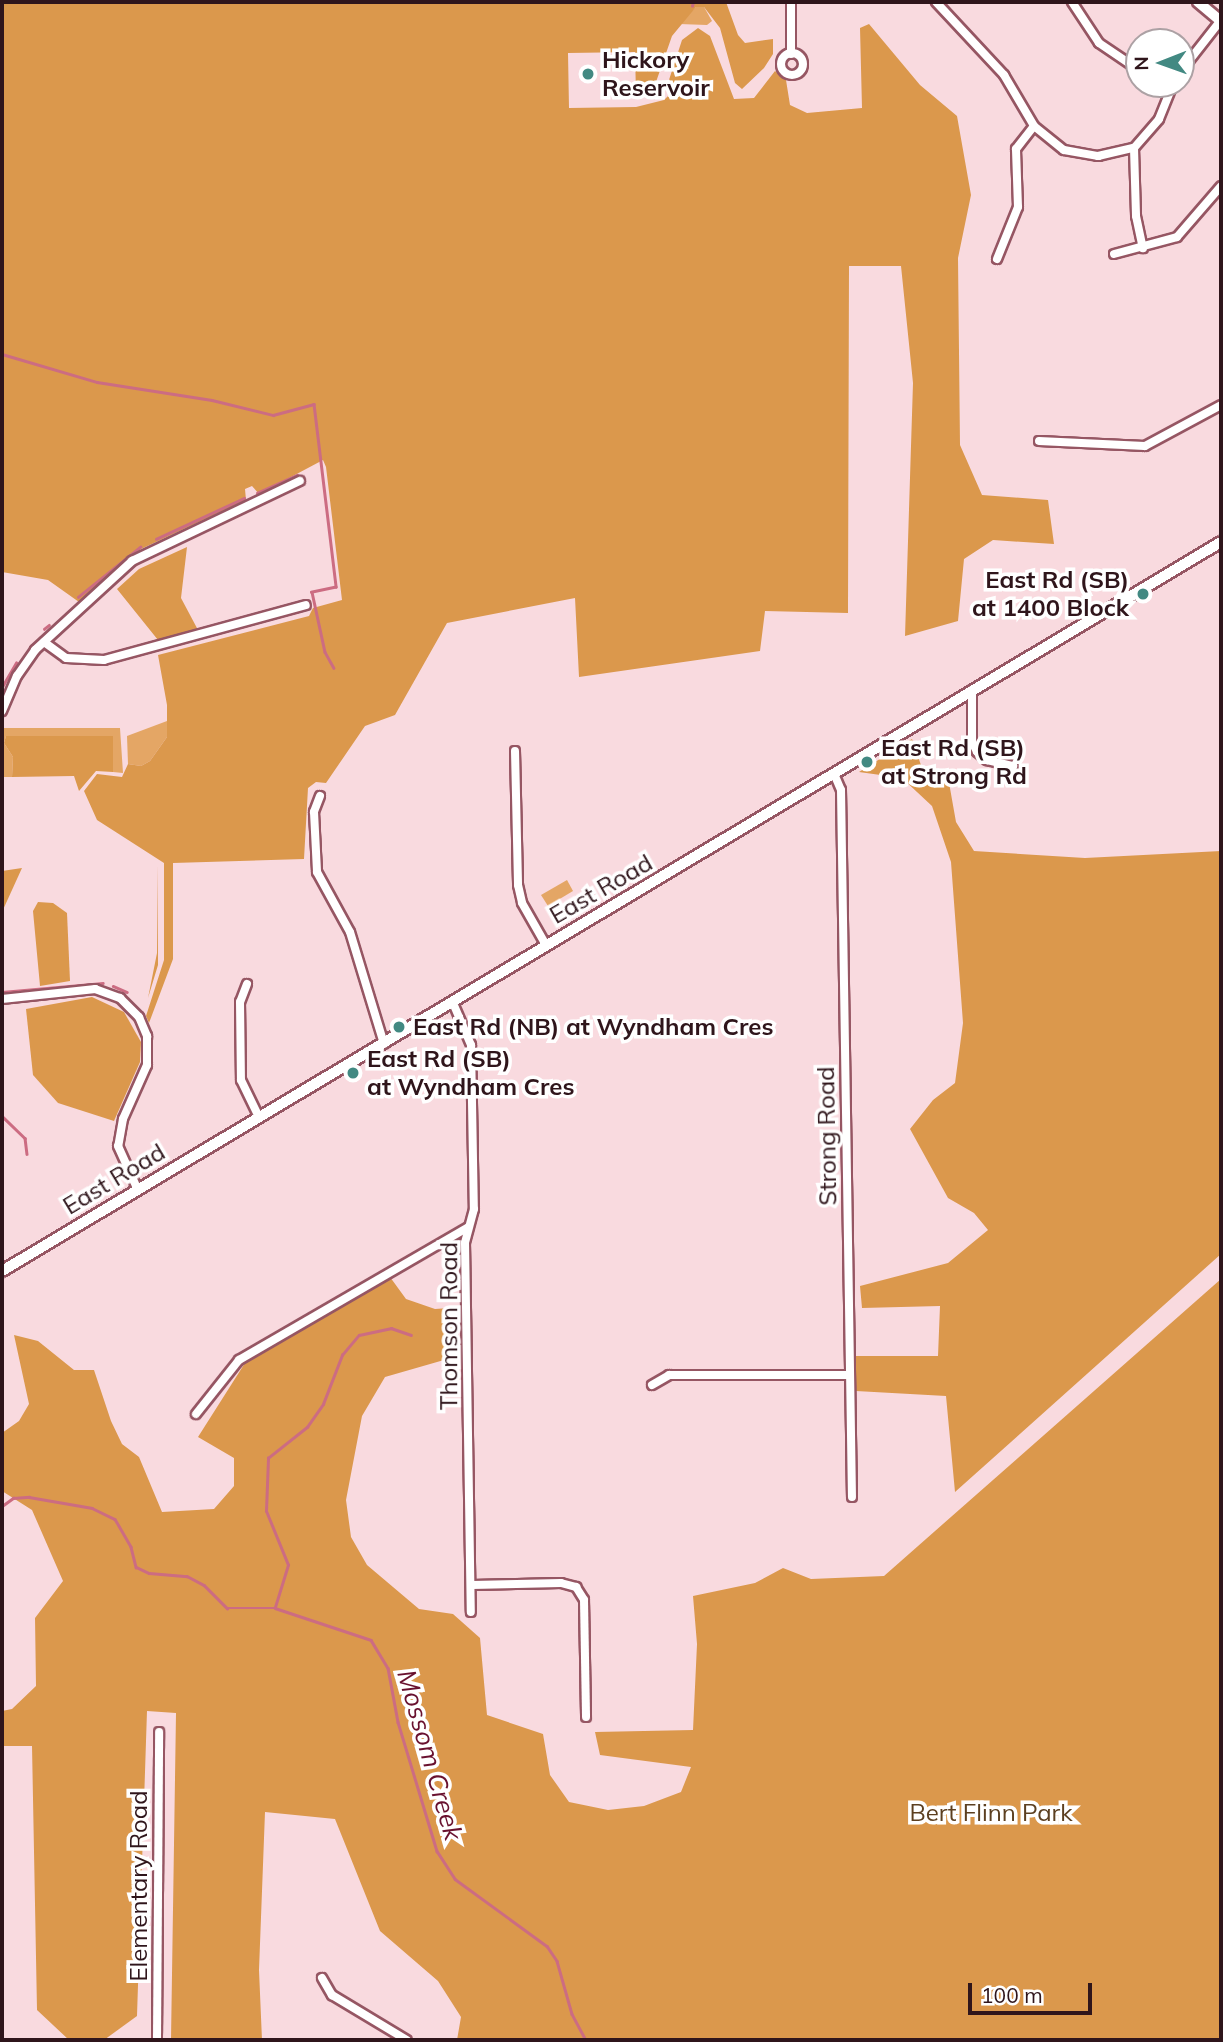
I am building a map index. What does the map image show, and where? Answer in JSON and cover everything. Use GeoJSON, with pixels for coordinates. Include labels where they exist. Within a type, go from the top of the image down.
{"type":"FeatureCollection","features":[{"type":"Feature","properties":{"kind":"main road","name":"East Road"},"geometry":{"type":"LineString","coordinates":[[2,1271],[137,1188],[835,776],[972,690],[1221,542]]}},
{"type":"Feature","properties":{"kind":"street"},"geometry":{"type":"LineString","coordinates":[[791,2],[791,54]]}},
{"type":"Feature","properties":{"kind":"street"},"geometry":{"type":"LineString","coordinates":[[936,2],[1004,75],[1034,126],[1055,144],[1075,153],[1098,156],[1134,148],[1159,118],[1167,98]]}},
{"type":"Feature","properties":{"kind":"street"},"geometry":{"type":"LineString","coordinates":[[1072,2],[1099,43],[1125,61]]}},
{"type":"Feature","properties":{"kind":"street"},"geometry":{"type":"LineString","coordinates":[[1195,53],[1221,20],[1198,2]]}},
{"type":"Feature","properties":{"kind":"street"},"geometry":{"type":"LineString","coordinates":[[997,259],[1018,207],[1016,149],[1034,126]]}},
{"type":"Feature","properties":{"kind":"street"},"geometry":{"type":"LineString","coordinates":[[1134,148],[1136,216],[1143,248]]}},
{"type":"Feature","properties":{"kind":"street"},"geometry":{"type":"LineString","coordinates":[[1114,254],[1143,248],[1185,232],[1221,186]]}},
{"type":"Feature","properties":{"kind":"street"},"geometry":{"type":"LineString","coordinates":[[1039,441],[1145,446],[1221,405]]}},
{"type":"Feature","properties":{"kind":"street"},"geometry":{"type":"LineString","coordinates":[[2,711],[16,676],[44,642],[132,561],[300,481]]}},
{"type":"Feature","properties":{"kind":"street"},"geometry":{"type":"LineString","coordinates":[[44,642],[75,661],[103,660],[306,605]]}},
{"type":"Feature","properties":{"kind":"street"},"geometry":{"type":"LineString","coordinates":[[972,690],[972,742],[977,752],[987,760],[1013,766]]}},
{"type":"Feature","properties":{"kind":"street"},"geometry":{"type":"LineString","coordinates":[[515,751],[518,885],[522,903],[547,945]]}},
{"type":"Feature","properties":{"kind":"street","name":"Strong Road"},"geometry":{"type":"LineString","coordinates":[[835,776],[841,790],[852,1497]]}},
{"type":"Feature","properties":{"kind":"street"},"geometry":{"type":"LineString","coordinates":[[320,796],[314,812],[317,872],[350,932],[384,1044]]}},
{"type":"Feature","properties":{"kind":"street"},"geometry":{"type":"LineString","coordinates":[[247,984],[240,1002],[241,1080],[259,1117]]}},
{"type":"Feature","properties":{"kind":"street"},"geometry":{"type":"LineString","coordinates":[[2,999],[95,989],[120,998],[139,1017],[148,1054],[123,1119],[118,1146],[137,1188]]}},
{"type":"Feature","properties":{"kind":"street","name":"Thomson Road"},"geometry":{"type":"LineString","coordinates":[[453,1003],[471,1045],[474,1209],[468,1227],[471,1612]]}},
{"type":"Feature","properties":{"kind":"street"},"geometry":{"type":"LineString","coordinates":[[196,1413],[239,1360],[468,1227]]}},
{"type":"Feature","properties":{"kind":"street"},"geometry":{"type":"LineString","coordinates":[[652,1385],[669,1375],[850,1375]]}},
{"type":"Feature","properties":{"kind":"street"},"geometry":{"type":"LineString","coordinates":[[472,1585],[561,1583],[576,1587],[584,1600],[586,1717]]}},
{"type":"Feature","properties":{"kind":"street","name":"Elementary Road"},"geometry":{"type":"LineString","coordinates":[[157,2040],[159,1732]]}},
{"type":"Feature","properties":{"kind":"street"},"geometry":{"type":"LineString","coordinates":[[322,1978],[332,1995],[407,2040]]}},
{"type":"Feature","properties":{"kind":"shaded area"},"geometry":{"type":"Polygon","coordinates":[[[696,7],[704,7],[712,21],[707,25],[679,24],[696,7]]]}},
{"type":"Feature","properties":{"kind":"shaded area"},"geometry":{"type":"Polygon","coordinates":[[[167,721],[167,737],[150,761],[141,766],[128,764],[127,736],[167,721]]]}},
{"type":"Feature","properties":{"kind":"shaded area"},"geometry":{"type":"Polygon","coordinates":[[[3,728],[120,728],[123,773],[113,772],[113,736],[6,736],[4,743],[13,757],[12,777],[2,777],[3,728]]]}},
{"type":"Feature","properties":{"kind":"shaded area"},"geometry":{"type":"Polygon","coordinates":[[[567,880],[573,891],[548,906],[541,895],[567,880]]]}},
{"type":"Feature","properties":{"kind":"green space"},"geometry":{"type":"Polygon","coordinates":[[[2,2],[726,2],[738,35],[745,43],[773,39],[773,54],[764,68],[742,89],[735,83],[720,28],[704,7],[696,7],[672,36],[656,82],[649,90],[636,95],[635,52],[568,53],[569,108],[636,107],[664,100],[670,94],[667,86],[682,40],[698,28],[710,36],[734,99],[754,98],[775,71],[786,80],[790,105],[807,113],[862,108],[860,28],[869,24],[920,85],[957,116],[971,195],[958,258],[960,445],[982,495],[1048,500],[1054,544],[993,540],[964,559],[958,621],[905,636],[913,383],[901,266],[849,266],[848,613],[765,611],[760,651],[579,677],[575,598],[447,623],[395,715],[365,726],[326,783],[316,782],[308,788],[304,859],[173,863],[173,959],[149,1023],[146,1016],[164,960],[164,863],[97,820],[84,791],[97,774],[122,777],[128,764],[141,766],[150,761],[167,737],[167,705],[158,655],[309,616],[313,608],[342,600],[326,467],[323,460],[259,494],[252,486],[245,489],[246,500],[141,549],[79,602],[48,580],[2,572],[2,2]]]}},
{"type":"Feature","properties":{"kind":"green space"},"geometry":{"type":"Polygon","coordinates":[[[187,547],[181,598],[198,630],[158,640],[117,589],[139,569],[187,547]]]}},
{"type":"Feature","properties":{"kind":"green space"},"geometry":{"type":"Polygon","coordinates":[[[6,736],[113,736],[113,772],[96,771],[79,791],[74,776],[12,777],[13,757],[4,743],[6,736]]]}},
{"type":"Feature","properties":{"kind":"green space"},"geometry":{"type":"Polygon","coordinates":[[[912,739],[923,771],[948,777],[956,822],[974,851],[1085,858],[1221,851],[1221,1254],[955,1492],[946,1396],[856,1391],[856,1356],[938,1356],[940,1306],[862,1308],[860,1286],[948,1263],[988,1230],[974,1213],[948,1198],[910,1129],[933,1100],[955,1083],[963,1023],[951,862],[932,806],[902,778],[859,772],[912,739]]]}},
{"type":"Feature","properties":{"kind":"green space"},"geometry":{"type":"Polygon","coordinates":[[[158,864],[158,965],[148,998],[157,953],[158,864]]]}},
{"type":"Feature","properties":{"kind":"green space"},"geometry":{"type":"Polygon","coordinates":[[[22,868],[2,912],[2,871],[22,868]]]}},
{"type":"Feature","properties":{"kind":"green space"},"geometry":{"type":"Polygon","coordinates":[[[38,902],[53,903],[67,913],[70,981],[40,986],[33,911],[38,902]]]}},
{"type":"Feature","properties":{"kind":"green space"},"geometry":{"type":"Polygon","coordinates":[[[92,997],[124,1012],[141,1042],[140,1062],[114,1121],[58,1103],[33,1075],[26,1009],[92,997]]]}},
{"type":"Feature","properties":{"kind":"green space","name":"Bert Flinn Park"},"geometry":{"type":"Polygon","coordinates":[[[390,1277],[406,1299],[435,1309],[450,1308],[456,1344],[444,1360],[385,1377],[362,1416],[346,1500],[351,1537],[367,1565],[419,1609],[453,1614],[480,1638],[487,1715],[543,1734],[550,1775],[569,1802],[608,1810],[644,1806],[681,1792],[691,1767],[600,1755],[595,1732],[693,1730],[697,1644],[693,1596],[755,1583],[783,1568],[811,1579],[884,1576],[1221,1279],[1221,2040],[457,2040],[461,2017],[438,1981],[380,1931],[335,1819],[265,1812],[259,1970],[262,2040],[171,2040],[176,1713],[147,1711],[137,2016],[104,2040],[69,2040],[37,2010],[32,1746],[2,1746],[2,1711],[12,1709],[36,1686],[35,1618],[63,1581],[32,1510],[2,1491],[2,1433],[19,1421],[29,1404],[14,1335],[38,1341],[74,1370],[94,1370],[111,1421],[122,1444],[139,1457],[162,1512],[214,1509],[234,1486],[234,1458],[198,1437],[245,1363],[390,1277]]]}},
{"type":"Feature","properties":{"kind":"waterway"},"geometry":{"type":"LineString","coordinates":[[692,6],[693,2]]}},
{"type":"Feature","properties":{"kind":"waterway"},"geometry":{"type":"LineString","coordinates":[[2,354],[97,382],[212,400],[273,415],[314,404],[336,587],[312,592],[325,652],[334,668]]}},
{"type":"Feature","properties":{"kind":"waterway"},"geometry":{"type":"LineString","coordinates":[[257,493],[297,475]]}},
{"type":"Feature","properties":{"kind":"waterway"},"geometry":{"type":"LineString","coordinates":[[156,539],[244,498]]}},
{"type":"Feature","properties":{"kind":"waterway"},"geometry":{"type":"LineString","coordinates":[[78,597],[140,547]]}},
{"type":"Feature","properties":{"kind":"waterway"},"geometry":{"type":"LineString","coordinates":[[44,629],[49,625]]}},
{"type":"Feature","properties":{"kind":"waterway"},"geometry":{"type":"LineString","coordinates":[[2,687],[16,663]]}},
{"type":"Feature","properties":{"kind":"waterway"},"geometry":{"type":"LineString","coordinates":[[2,992],[103,983]]}},
{"type":"Feature","properties":{"kind":"waterway"},"geometry":{"type":"LineString","coordinates":[[113,986],[127,992]]}},
{"type":"Feature","properties":{"kind":"waterway"},"geometry":{"type":"LineString","coordinates":[[2,1116],[25,1138],[27,1154]]}},
{"type":"Feature","properties":{"kind":"waterway"},"geometry":{"type":"LineString","coordinates":[[275,1607],[288,1565],[266,1511],[268,1458],[307,1427],[323,1404],[342,1355],[359,1335],[391,1328],[411,1335]]}},
{"type":"Feature","properties":{"kind":"waterway","name":"Mossom Creek"},"geometry":{"type":"LineString","coordinates":[[2,1506],[13,1498],[29,1497],[92,1508],[115,1519],[131,1547],[136,1567],[149,1573],[187,1576],[204,1585],[227,1608],[275,1608],[371,1640],[388,1668],[398,1722],[437,1851],[455,1879],[547,1946],[557,1961],[572,2014],[586,2040]]}},
{"type":"Feature","properties":{"kind":"place","name":"Hickory Reservoir"},"geometry":{"type":"Point","coordinates":[588,74]}},
{"type":"Feature","properties":{"kind":"place","name":"East Rd (SB) at 1400 Block"},"geometry":{"type":"Point","coordinates":[1143,594]}},
{"type":"Feature","properties":{"kind":"place","name":"East Rd (SB) at Strong Rd"},"geometry":{"type":"Point","coordinates":[867,762]}},
{"type":"Feature","properties":{"kind":"place","name":"East Rd (NB) at Wyndham Cres"},"geometry":{"type":"Point","coordinates":[399,1027]}},
{"type":"Feature","properties":{"kind":"place","name":"East Rd (SB) at Wyndham Cres"},"geometry":{"type":"Point","coordinates":[353,1073]}}]}
